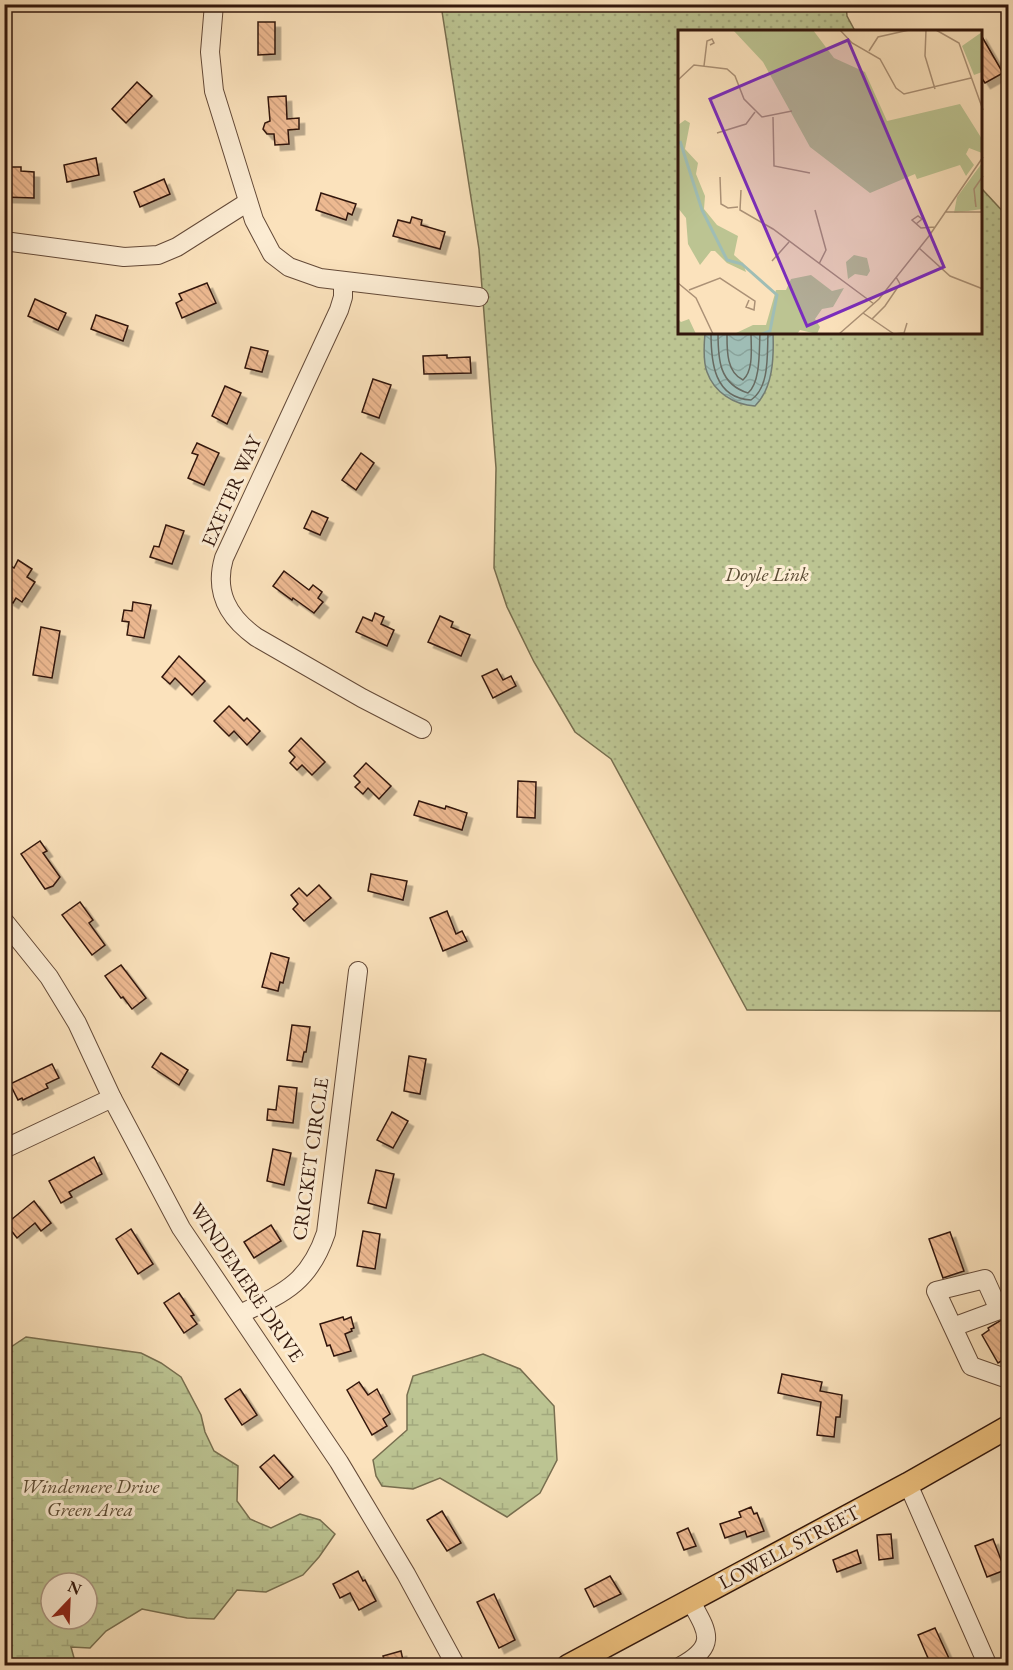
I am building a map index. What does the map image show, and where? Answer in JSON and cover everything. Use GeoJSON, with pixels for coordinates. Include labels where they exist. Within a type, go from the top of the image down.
{"type":"FeatureCollection","features":[{"type":"Feature","properties":{"kind":"main road","name":"LOWELL STREET"},"geometry":{"type":"LineString","coordinates":[[568,1665],[908,1484],[1008,1427]]}},
{"type":"Feature","properties":{"kind":"street"},"geometry":{"type":"LineString","coordinates":[[214,4],[210,52],[214,91],[248,202],[260,233],[272,254],[281,262],[306,275],[343,282],[479,297]]}},
{"type":"Feature","properties":{"kind":"street"},"geometry":{"type":"LineString","coordinates":[[4,241],[124,256],[158,255],[177,247],[248,202]]}},
{"type":"Feature","properties":{"kind":"street","name":"EXETER WAY"},"geometry":{"type":"LineString","coordinates":[[343,282],[343,297],[339,310],[224,558],[220,578],[223,598],[235,620],[256,637],[362,698],[422,729]]}},
{"type":"Feature","properties":{"kind":"street","name":"WINDEMERE DRIVE"},"geometry":{"type":"LineString","coordinates":[[4,921],[49,978],[77,1023],[112,1098],[181,1228],[339,1462],[406,1574],[456,1665]]}},
{"type":"Feature","properties":{"kind":"street","name":"CRICKET CIRCLE"},"geometry":{"type":"LineString","coordinates":[[240,1314],[293,1286],[315,1261],[321,1249],[326,1233],[358,971]]}},
{"type":"Feature","properties":{"kind":"street"},"geometry":{"type":"LineString","coordinates":[[4,1149],[112,1098]]}},
{"type":"Feature","properties":{"kind":"street"},"geometry":{"type":"LineString","coordinates":[[953,1327],[971,1366],[1008,1379]]}},
{"type":"Feature","properties":{"kind":"street"},"geometry":{"type":"LineString","coordinates":[[908,1484],[988,1665]]}},
{"type":"Feature","properties":{"kind":"street"},"geometry":{"type":"LineString","coordinates":[[681,1665],[695,1658],[704,1648],[707,1637],[704,1625],[690,1600]]}},
{"type":"Feature","properties":{"kind":"green space","name":"Doyle Link"},"geometry":{"type":"Polygon","coordinates":[[[441,5],[846,5],[847,16],[854,30],[678,30],[678,334],[983,334],[983,190],[1008,217],[1008,1011],[747,1010],[611,759],[575,732],[534,662],[507,607],[494,568],[496,468],[479,249],[441,5]]]}},
{"type":"Feature","properties":{"kind":"green space","name":"Windemere Drive Green Area"},"geometry":{"type":"Polygon","coordinates":[[[26,1337],[141,1353],[161,1363],[181,1377],[201,1415],[205,1432],[214,1451],[238,1466],[237,1501],[250,1519],[271,1528],[300,1514],[320,1520],[335,1534],[303,1575],[266,1592],[237,1590],[214,1619],[187,1618],[142,1609],[106,1631],[90,1648],[71,1647],[76,1665],[5,1665],[5,1356],[11,1347],[26,1337]]]}},
{"type":"Feature","properties":{"kind":"green space"},"geometry":{"type":"Polygon","coordinates":[[[483,1354],[520,1369],[554,1406],[557,1460],[540,1493],[507,1517],[440,1478],[413,1489],[382,1486],[376,1476],[373,1460],[407,1430],[407,1395],[413,1376],[483,1354]]]}},
{"type":"Feature","properties":{"kind":"water"},"geometry":{"type":"Polygon","coordinates":[[[705,334],[773,334],[769,382],[766,391],[755,406],[732,400],[714,386],[706,368],[705,334]]]}},
{"type":"Feature","properties":{"kind":"building"},"geometry":{"type":"Polygon","coordinates":[[[258,22],[275,22],[275,54],[258,55],[258,22]]]}},
{"type":"Feature","properties":{"kind":"building"},"geometry":{"type":"Polygon","coordinates":[[[983,38],[1003,73],[985,83],[983,80],[983,38]]]}},
{"type":"Feature","properties":{"kind":"building"},"geometry":{"type":"Polygon","coordinates":[[[137,82],[152,96],[126,123],[112,109],[137,82]]]}},
{"type":"Feature","properties":{"kind":"building"},"geometry":{"type":"Polygon","coordinates":[[[286,96],[287,119],[299,118],[299,129],[288,130],[289,144],[275,145],[274,134],[267,134],[263,129],[265,123],[270,121],[268,97],[286,96]]]}},
{"type":"Feature","properties":{"kind":"building"},"geometry":{"type":"Polygon","coordinates":[[[96,158],[99,175],[67,182],[64,165],[96,158]]]}},
{"type":"Feature","properties":{"kind":"building"},"geometry":{"type":"Polygon","coordinates":[[[7,167],[21,167],[21,171],[34,172],[34,198],[4,197],[7,167]]]}},
{"type":"Feature","properties":{"kind":"building"},"geometry":{"type":"Polygon","coordinates":[[[164,179],[170,194],[140,207],[134,192],[164,179]]]}},
{"type":"Feature","properties":{"kind":"building"},"geometry":{"type":"Polygon","coordinates":[[[321,193],[356,204],[352,215],[348,213],[346,220],[316,210],[321,193]]]}},
{"type":"Feature","properties":{"kind":"building"},"geometry":{"type":"Polygon","coordinates":[[[412,217],[422,220],[421,225],[445,232],[440,249],[393,236],[398,220],[410,223],[412,217]]]}},
{"type":"Feature","properties":{"kind":"building"},"geometry":{"type":"Polygon","coordinates":[[[207,283],[216,303],[182,318],[176,303],[182,300],[179,294],[207,283]]]}},
{"type":"Feature","properties":{"kind":"building"},"geometry":{"type":"Polygon","coordinates":[[[35,299],[66,313],[58,330],[28,316],[35,299]]]}},
{"type":"Feature","properties":{"kind":"building"},"geometry":{"type":"Polygon","coordinates":[[[96,315],[128,326],[123,341],[91,329],[96,315]]]}},
{"type":"Feature","properties":{"kind":"building"},"geometry":{"type":"Polygon","coordinates":[[[251,347],[268,351],[262,372],[245,368],[251,347]]]}},
{"type":"Feature","properties":{"kind":"building"},"geometry":{"type":"Polygon","coordinates":[[[447,355],[447,358],[470,357],[471,373],[424,374],[423,356],[447,355]]]}},
{"type":"Feature","properties":{"kind":"building"},"geometry":{"type":"Polygon","coordinates":[[[373,379],[391,385],[379,418],[362,412],[373,379]]]}},
{"type":"Feature","properties":{"kind":"building"},"geometry":{"type":"Polygon","coordinates":[[[225,386],[241,393],[227,424],[212,416],[225,386]]]}},
{"type":"Feature","properties":{"kind":"building"},"geometry":{"type":"Polygon","coordinates":[[[197,443],[219,453],[204,485],[188,478],[198,455],[192,453],[197,443]]]}},
{"type":"Feature","properties":{"kind":"building"},"geometry":{"type":"Polygon","coordinates":[[[361,453],[374,463],[356,490],[342,480],[361,453]]]}},
{"type":"Feature","properties":{"kind":"building"},"geometry":{"type":"Polygon","coordinates":[[[312,511],[328,518],[320,535],[304,528],[312,511]]]}},
{"type":"Feature","properties":{"kind":"building"},"geometry":{"type":"Polygon","coordinates":[[[166,525],[184,531],[172,564],[150,557],[154,546],[159,547],[166,525]]]}},
{"type":"Feature","properties":{"kind":"building"},"geometry":{"type":"Polygon","coordinates":[[[18,560],[32,569],[27,577],[35,582],[22,602],[16,598],[13,603],[4,597],[4,562],[14,568],[18,560]]]}},
{"type":"Feature","properties":{"kind":"building"},"geometry":{"type":"Polygon","coordinates":[[[284,571],[309,590],[313,585],[322,592],[318,598],[323,602],[314,613],[273,586],[284,571]]]}},
{"type":"Feature","properties":{"kind":"building"},"geometry":{"type":"Polygon","coordinates":[[[133,602],[151,605],[144,638],[127,635],[129,622],[122,621],[124,610],[132,611],[133,602]]]}},
{"type":"Feature","properties":{"kind":"building"},"geometry":{"type":"Polygon","coordinates":[[[375,613],[384,617],[381,624],[394,630],[387,646],[356,632],[363,617],[372,621],[375,613]]]}},
{"type":"Feature","properties":{"kind":"building"},"geometry":{"type":"Polygon","coordinates":[[[440,616],[453,622],[451,627],[470,635],[461,656],[428,642],[440,616]]]}},
{"type":"Feature","properties":{"kind":"building"},"geometry":{"type":"Polygon","coordinates":[[[41,627],[60,631],[52,678],[33,675],[41,627]]]}},
{"type":"Feature","properties":{"kind":"building"},"geometry":{"type":"Polygon","coordinates":[[[179,656],[205,681],[192,695],[175,678],[170,684],[162,677],[179,656]]]}},
{"type":"Feature","properties":{"kind":"building"},"geometry":{"type":"Polygon","coordinates":[[[497,669],[503,680],[511,676],[516,686],[493,698],[482,676],[497,669]]]}},
{"type":"Feature","properties":{"kind":"building"},"geometry":{"type":"Polygon","coordinates":[[[229,706],[244,721],[247,718],[260,731],[247,745],[234,731],[229,736],[214,721],[229,706]]]}},
{"type":"Feature","properties":{"kind":"building"},"geometry":{"type":"Polygon","coordinates":[[[301,738],[325,762],[312,775],[302,765],[297,770],[290,763],[295,757],[289,751],[301,738]]]}},
{"type":"Feature","properties":{"kind":"building"},"geometry":{"type":"Polygon","coordinates":[[[366,763],[391,786],[379,799],[368,788],[363,794],[355,787],[360,782],[354,776],[366,763]]]}},
{"type":"Feature","properties":{"kind":"building"},"geometry":{"type":"Polygon","coordinates":[[[518,781],[536,782],[535,818],[517,817],[518,781]]]}},
{"type":"Feature","properties":{"kind":"building"},"geometry":{"type":"Polygon","coordinates":[[[419,801],[467,813],[462,830],[414,815],[419,801]]]}},
{"type":"Feature","properties":{"kind":"building"},"geometry":{"type":"Polygon","coordinates":[[[40,841],[47,851],[43,853],[60,877],[53,886],[45,889],[21,854],[40,841]]]}},
{"type":"Feature","properties":{"kind":"building"},"geometry":{"type":"Polygon","coordinates":[[[371,874],[407,881],[403,900],[368,891],[371,874]]]}},
{"type":"Feature","properties":{"kind":"building"},"geometry":{"type":"Polygon","coordinates":[[[319,885],[331,898],[304,921],[293,909],[298,904],[291,895],[299,888],[307,896],[319,885]]]}},
{"type":"Feature","properties":{"kind":"building"},"geometry":{"type":"Polygon","coordinates":[[[80,902],[93,920],[89,923],[105,945],[92,955],[62,915],[80,902]]]}},
{"type":"Feature","properties":{"kind":"building"},"geometry":{"type":"Polygon","coordinates":[[[447,911],[456,934],[462,931],[467,941],[443,951],[430,918],[447,911]]]}},
{"type":"Feature","properties":{"kind":"building"},"geometry":{"type":"Polygon","coordinates":[[[271,953],[289,958],[283,983],[280,982],[278,991],[262,987],[271,953]]]}},
{"type":"Feature","properties":{"kind":"building"},"geometry":{"type":"Polygon","coordinates":[[[121,965],[146,998],[132,1009],[105,976],[121,965]]]}},
{"type":"Feature","properties":{"kind":"building"},"geometry":{"type":"Polygon","coordinates":[[[292,1025],[310,1027],[302,1062],[287,1060],[292,1025]]]}},
{"type":"Feature","properties":{"kind":"building"},"geometry":{"type":"Polygon","coordinates":[[[161,1053],[188,1070],[179,1085],[152,1067],[161,1053]]]}},
{"type":"Feature","properties":{"kind":"building"},"geometry":{"type":"Polygon","coordinates":[[[409,1056],[426,1059],[420,1094],[404,1091],[409,1056]]]}},
{"type":"Feature","properties":{"kind":"building"},"geometry":{"type":"Polygon","coordinates":[[[52,1064],[59,1078],[46,1084],[48,1088],[23,1100],[22,1098],[18,1100],[10,1084],[52,1064]]]}},
{"type":"Feature","properties":{"kind":"building"},"geometry":{"type":"Polygon","coordinates":[[[279,1086],[297,1088],[293,1123],[267,1120],[268,1109],[276,1110],[279,1086]]]}},
{"type":"Feature","properties":{"kind":"building"},"geometry":{"type":"Polygon","coordinates":[[[392,1112],[408,1121],[393,1148],[377,1140],[392,1112]]]}},
{"type":"Feature","properties":{"kind":"building"},"geometry":{"type":"Polygon","coordinates":[[[273,1149],[291,1153],[284,1185],[267,1181],[273,1149]]]}},
{"type":"Feature","properties":{"kind":"building"},"geometry":{"type":"Polygon","coordinates":[[[94,1157],[102,1174],[69,1192],[72,1197],[61,1203],[49,1181],[94,1157]]]}},
{"type":"Feature","properties":{"kind":"building"},"geometry":{"type":"Polygon","coordinates":[[[376,1170],[394,1174],[386,1208],[368,1203],[376,1170]]]}},
{"type":"Feature","properties":{"kind":"building"},"geometry":{"type":"Polygon","coordinates":[[[34,1201],[51,1223],[41,1231],[35,1223],[17,1238],[6,1224],[34,1201]]]}},
{"type":"Feature","properties":{"kind":"building"},"geometry":{"type":"Polygon","coordinates":[[[271,1225],[281,1241],[254,1258],[244,1242],[271,1225]]]}},
{"type":"Feature","properties":{"kind":"building"},"geometry":{"type":"Polygon","coordinates":[[[131,1229],[153,1264],[138,1274],[116,1239],[131,1229]]]}},
{"type":"Feature","properties":{"kind":"building"},"geometry":{"type":"Polygon","coordinates":[[[363,1231],[380,1234],[375,1269],[357,1266],[363,1231]]]}},
{"type":"Feature","properties":{"kind":"building"},"geometry":{"type":"Polygon","coordinates":[[[950,1232],[964,1271],[943,1278],[929,1239],[950,1232]]]}},
{"type":"Feature","properties":{"kind":"building"},"geometry":{"type":"Polygon","coordinates":[[[179,1293],[194,1315],[191,1316],[197,1324],[184,1333],[164,1303],[179,1293]]]}},
{"type":"Feature","properties":{"kind":"building"},"geometry":{"type":"Polygon","coordinates":[[[1008,1316],[1008,1357],[998,1363],[982,1335],[989,1330],[988,1328],[1008,1316]]]}},
{"type":"Feature","properties":{"kind":"building"},"geometry":{"type":"Polygon","coordinates":[[[343,1317],[344,1320],[351,1317],[354,1328],[345,1334],[351,1351],[334,1356],[330,1345],[327,1346],[320,1324],[343,1317]]]}},
{"type":"Feature","properties":{"kind":"building"},"geometry":{"type":"Polygon","coordinates":[[[782,1374],[822,1382],[820,1391],[842,1395],[840,1417],[836,1417],[834,1437],[817,1435],[821,1402],[778,1393],[782,1374]]]}},
{"type":"Feature","properties":{"kind":"building"},"geometry":{"type":"Polygon","coordinates":[[[359,1382],[368,1395],[377,1389],[390,1414],[383,1419],[387,1426],[372,1435],[347,1390],[359,1382]]]}},
{"type":"Feature","properties":{"kind":"building"},"geometry":{"type":"Polygon","coordinates":[[[240,1389],[257,1415],[242,1425],[225,1399],[240,1389]]]}},
{"type":"Feature","properties":{"kind":"building"},"geometry":{"type":"Polygon","coordinates":[[[274,1455],[293,1477],[279,1489],[260,1467],[274,1455]]]}},
{"type":"Feature","properties":{"kind":"building"},"geometry":{"type":"Polygon","coordinates":[[[751,1507],[754,1514],[757,1513],[764,1531],[747,1537],[745,1531],[725,1538],[720,1524],[741,1517],[739,1512],[751,1507]]]}},
{"type":"Feature","properties":{"kind":"building"},"geometry":{"type":"Polygon","coordinates":[[[442,1511],[461,1543],[447,1551],[427,1520],[442,1511]]]}},
{"type":"Feature","properties":{"kind":"building"},"geometry":{"type":"Polygon","coordinates":[[[688,1528],[696,1546],[684,1550],[677,1533],[688,1528]]]}},
{"type":"Feature","properties":{"kind":"building"},"geometry":{"type":"Polygon","coordinates":[[[891,1534],[893,1558],[879,1560],[877,1535],[891,1534]]]}},
{"type":"Feature","properties":{"kind":"building"},"geometry":{"type":"Polygon","coordinates":[[[993,1539],[1005,1570],[987,1577],[975,1546],[993,1539]]]}},
{"type":"Feature","properties":{"kind":"building"},"geometry":{"type":"Polygon","coordinates":[[[857,1550],[861,1563],[837,1572],[833,1560],[857,1550]]]}},
{"type":"Feature","properties":{"kind":"building"},"geometry":{"type":"Polygon","coordinates":[[[358,1571],[376,1601],[359,1610],[350,1593],[340,1598],[333,1584],[358,1571]]]}},
{"type":"Feature","properties":{"kind":"building"},"geometry":{"type":"Polygon","coordinates":[[[610,1576],[621,1594],[594,1607],[585,1589],[610,1576]]]}},
{"type":"Feature","properties":{"kind":"building"},"geometry":{"type":"Polygon","coordinates":[[[494,1594],[515,1640],[499,1648],[477,1602],[494,1594]]]}},
{"type":"Feature","properties":{"kind":"building"},"geometry":{"type":"Polygon","coordinates":[[[935,1628],[952,1665],[931,1665],[918,1635],[935,1628]]]}},
{"type":"Feature","properties":{"kind":"building"},"geometry":{"type":"Polygon","coordinates":[[[401,1651],[404,1665],[386,1665],[383,1656],[401,1651]]]}}]}
